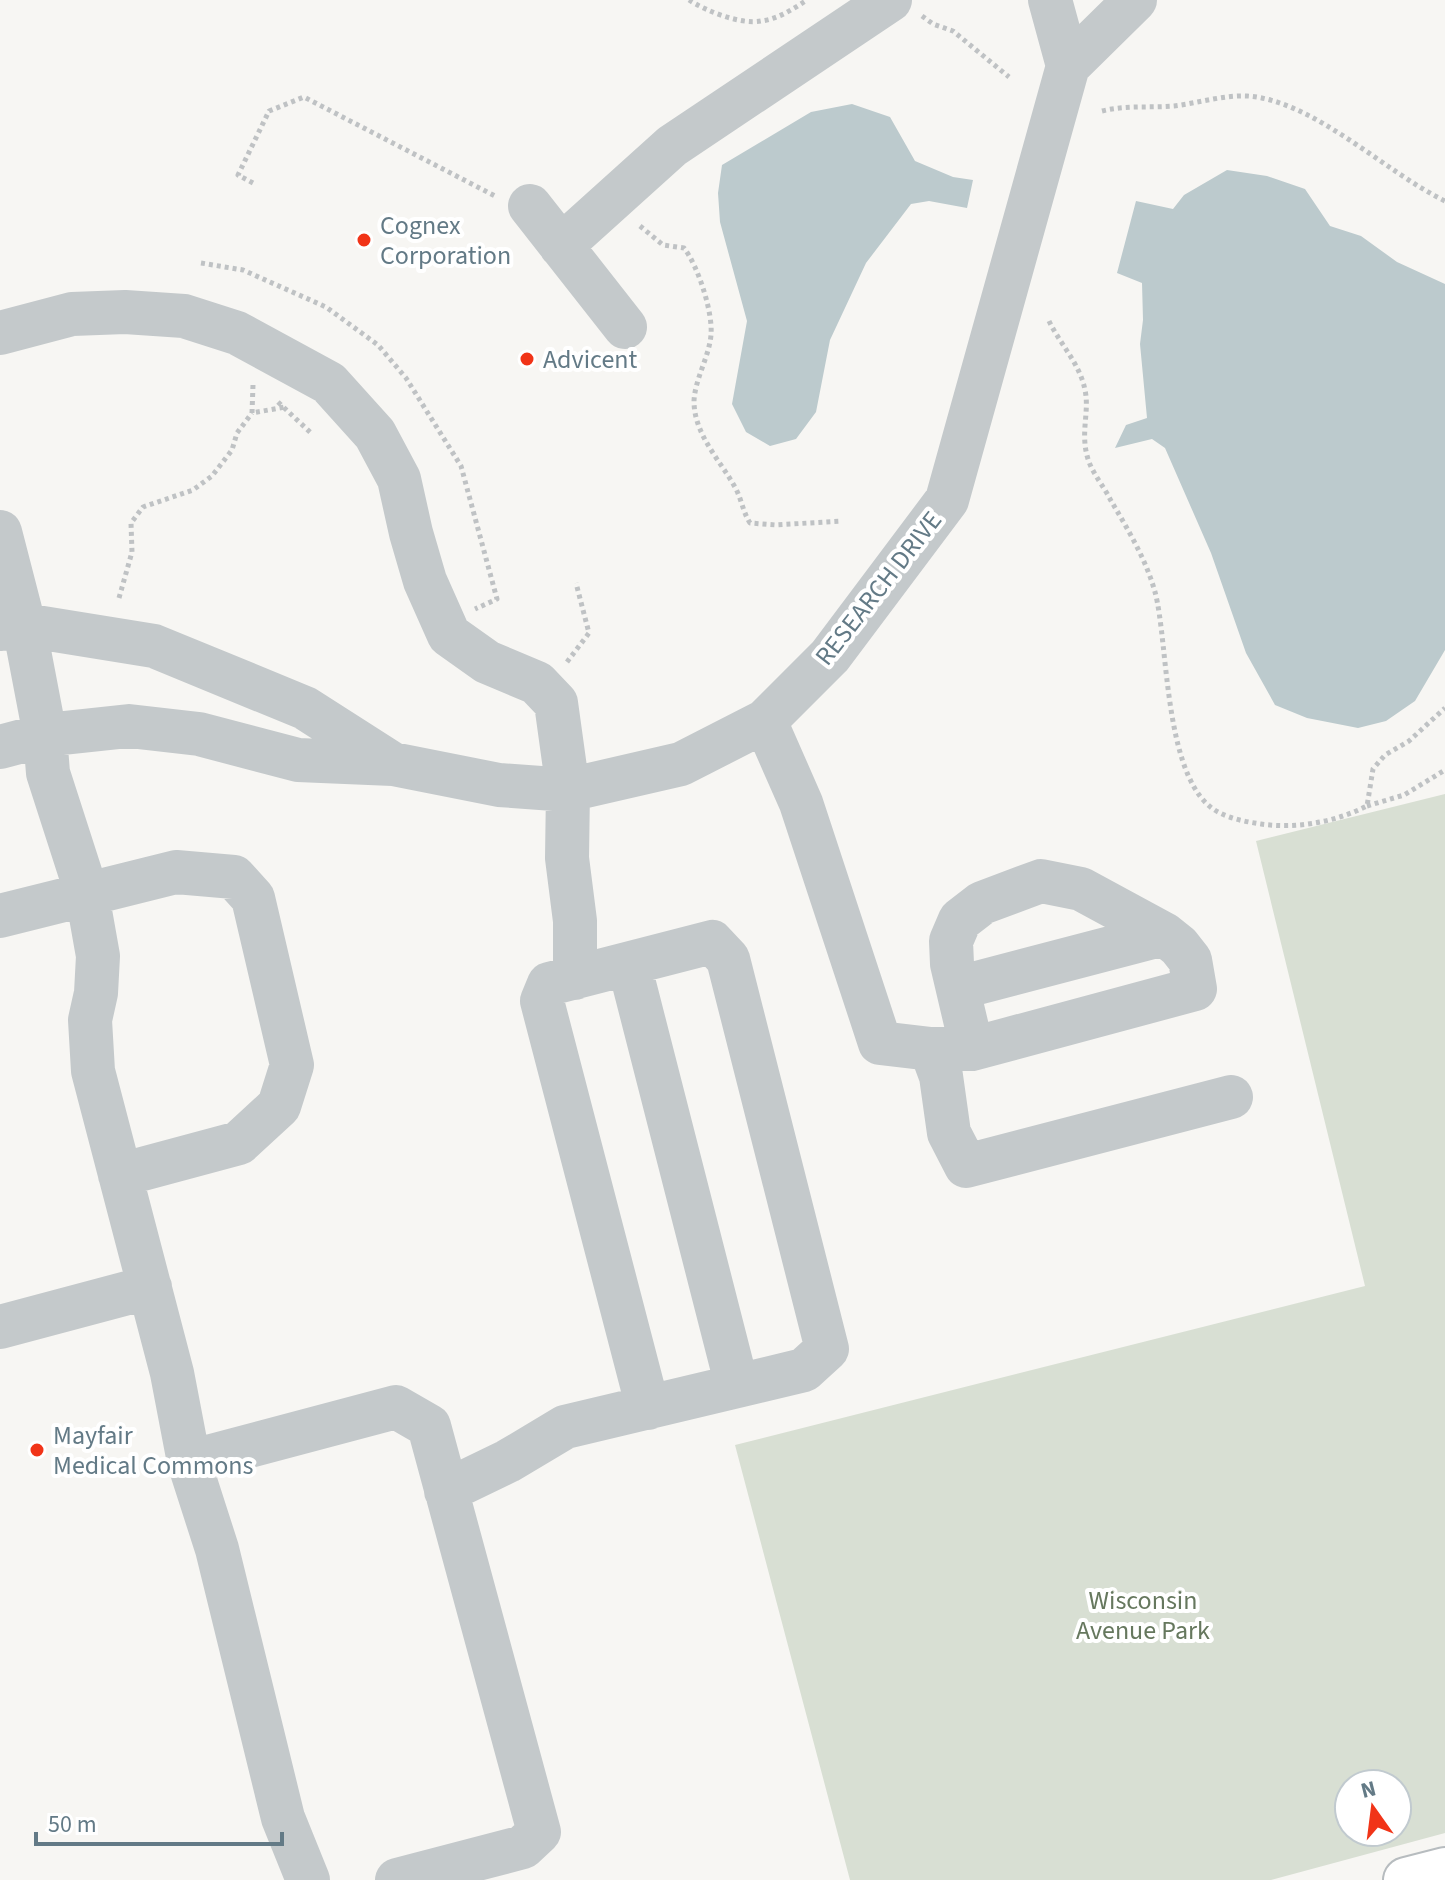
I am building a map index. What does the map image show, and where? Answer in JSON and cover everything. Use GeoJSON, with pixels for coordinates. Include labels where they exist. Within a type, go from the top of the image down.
{"type":"FeatureCollection","features":[{"type":"Feature","properties":{"kind":"main road"},"geometry":{"type":"LineString","coordinates":[[1406,1880],[1445,1870]]}},
{"type":"Feature","properties":{"kind":"street"},"geometry":{"type":"LineString","coordinates":[[1050,0],[1068,66]]}},
{"type":"Feature","properties":{"kind":"street","name":"RESEARCH DRIVE"},"geometry":{"type":"LineString","coordinates":[[0,747],[45,735],[129,726],[199,734],[298,760],[393,764],[499,785],[568,790],[681,764],[765,721],[830,656],[947,500],[1068,66],[1135,0]]}},
{"type":"Feature","properties":{"kind":"street"},"geometry":{"type":"LineString","coordinates":[[561,246],[672,146],[888,1]]}},
{"type":"Feature","properties":{"kind":"street"},"geometry":{"type":"LineString","coordinates":[[530,206],[625,327]]}},
{"type":"Feature","properties":{"kind":"street"},"geometry":{"type":"LineString","coordinates":[[0,333],[72,314],[125,312],[184,316],[237,333],[329,383],[375,434],[399,479],[425,581],[449,635],[487,662],[537,683],[556,703],[568,790],[567,858],[575,921],[575,978]]}},
{"type":"Feature","properties":{"kind":"street"},"geometry":{"type":"LineString","coordinates":[[0,532],[12,627],[45,735],[48,773],[87,894],[98,956],[96,993],[90,1020],[93,1071],[172,1373],[189,1462],[217,1549],[283,1818],[308,1880]]}},
{"type":"Feature","properties":{"kind":"street","name":"RESEARCH DRIVE"},"geometry":{"type":"LineString","coordinates":[[12,627],[154,646],[305,708],[393,764]]}},
{"type":"Feature","properties":{"kind":"street"},"geometry":{"type":"LineString","coordinates":[[765,721],[801,803],[880,1043],[952,1049],[1195,989],[1190,960],[1164,934],[1081,889],[1041,881],[982,903],[960,920],[951,941],[958,988],[952,1049],[941,1076],[949,1133],[966,1166],[1231,1097]]}},
{"type":"Feature","properties":{"kind":"street"},"geometry":{"type":"LineString","coordinates":[[0,916],[176,872],[234,877],[253,898],[292,1065],[279,1106],[239,1143],[120,1175]]}},
{"type":"Feature","properties":{"kind":"street"},"geometry":{"type":"LineString","coordinates":[[958,988],[1164,934]]}},
{"type":"Feature","properties":{"kind":"street"},"geometry":{"type":"LineString","coordinates":[[446,1491],[508,1461],[565,1427],[648,1408],[804,1370],[827,1349],[728,959],[712,942],[549,984],[542,1001],[648,1408]]}},
{"type":"Feature","properties":{"kind":"street"},"geometry":{"type":"LineString","coordinates":[[629,964],[737,1386]]}},
{"type":"Feature","properties":{"kind":"street"},"geometry":{"type":"LineString","coordinates":[[0,1327],[150,1287]]}},
{"type":"Feature","properties":{"kind":"street"},"geometry":{"type":"LineString","coordinates":[[189,1462],[396,1407],[429,1426],[539,1832],[523,1847],[397,1880]]}},
{"type":"Feature","properties":{"kind":"path"},"geometry":{"type":"LineString","coordinates":[[689,0],[722,16],[759,22],[784,14],[807,0]]}},
{"type":"Feature","properties":{"kind":"path"},"geometry":{"type":"LineString","coordinates":[[888,1],[916,11],[933,24],[953,31],[1009,77]]}},
{"type":"Feature","properties":{"kind":"path"},"geometry":{"type":"LineString","coordinates":[[1102,111],[1117,107],[1172,106],[1246,96],[1277,101],[1319,122],[1445,201]]}},
{"type":"Feature","properties":{"kind":"path"},"geometry":{"type":"LineString","coordinates":[[253,183],[238,175],[269,111],[304,97],[508,203],[530,206]]}},
{"type":"Feature","properties":{"kind":"path"},"geometry":{"type":"LineString","coordinates":[[616,199],[649,236],[663,245],[684,248],[693,259],[709,310],[711,335],[694,399],[696,421],[737,492],[750,523],[776,525],[841,521]]}},
{"type":"Feature","properties":{"kind":"path"},"geometry":{"type":"LineString","coordinates":[[1049,321],[1080,371],[1086,394],[1083,432],[1089,463],[1131,534],[1155,592],[1173,723],[1188,771],[1200,796],[1218,812],[1248,822],[1278,826],[1307,824],[1404,795],[1445,770]]}},
{"type":"Feature","properties":{"kind":"path"},"geometry":{"type":"LineString","coordinates":[[244,382],[264,392]]}},
{"type":"Feature","properties":{"kind":"path"},"geometry":{"type":"LineString","coordinates":[[119,598],[132,552],[131,523],[143,507],[193,490],[212,476],[232,450],[237,433],[252,413],[253,384]]}},
{"type":"Feature","properties":{"kind":"path"},"geometry":{"type":"LineString","coordinates":[[274,399],[312,434]]}},
{"type":"Feature","properties":{"kind":"path"},"geometry":{"type":"LineString","coordinates":[[252,413],[285,407]]}},
{"type":"Feature","properties":{"kind":"path"},"geometry":{"type":"LineString","coordinates":[[561,670],[589,633],[576,583]]}},
{"type":"Feature","properties":{"kind":"path"},"geometry":{"type":"LineString","coordinates":[[1367,806],[1373,769],[1385,755],[1409,741],[1445,708]]}},
{"type":"Feature","properties":{"kind":"green space","name":"Wisconsin Avenue Park"},"geometry":{"type":"Polygon","coordinates":[[[1445,794],[1445,1833],[1413,1842],[1413,1768],[1333,1768],[1333,1848],[1389,1848],[1271,1880],[850,1880],[735,1445],[1365,1286],[1256,841],[1445,794]]]}},
{"type":"Feature","properties":{"kind":"shaded area"},"geometry":{"type":"Polygon","coordinates":[[[852,104],[890,117],[915,161],[953,177],[973,180],[967,208],[929,201],[911,204],[866,263],[830,340],[816,412],[796,439],[770,446],[746,432],[732,404],[747,321],[720,222],[718,193],[722,165],[811,112],[852,104]]]}},
{"type":"Feature","properties":{"kind":"shaded area"},"geometry":{"type":"Polygon","coordinates":[[[1227,170],[1267,176],[1305,189],[1330,226],[1361,236],[1397,262],[1445,284],[1445,650],[1415,701],[1386,721],[1358,728],[1307,718],[1275,705],[1246,653],[1211,553],[1165,448],[1152,439],[1115,448],[1126,425],[1147,418],[1140,344],[1142,283],[1117,273],[1136,201],[1173,209],[1184,195],[1227,170]]]}},
{"type":"Feature","properties":{"kind":"place","name":"Cognex Corporation"},"geometry":{"type":"Point","coordinates":[364,240]}},
{"type":"Feature","properties":{"kind":"place","name":"Advicent"},"geometry":{"type":"Point","coordinates":[527,359]}},
{"type":"Feature","properties":{"kind":"place","name":"Mayfair Medical Commons"},"geometry":{"type":"Point","coordinates":[37,1450]}}]}
